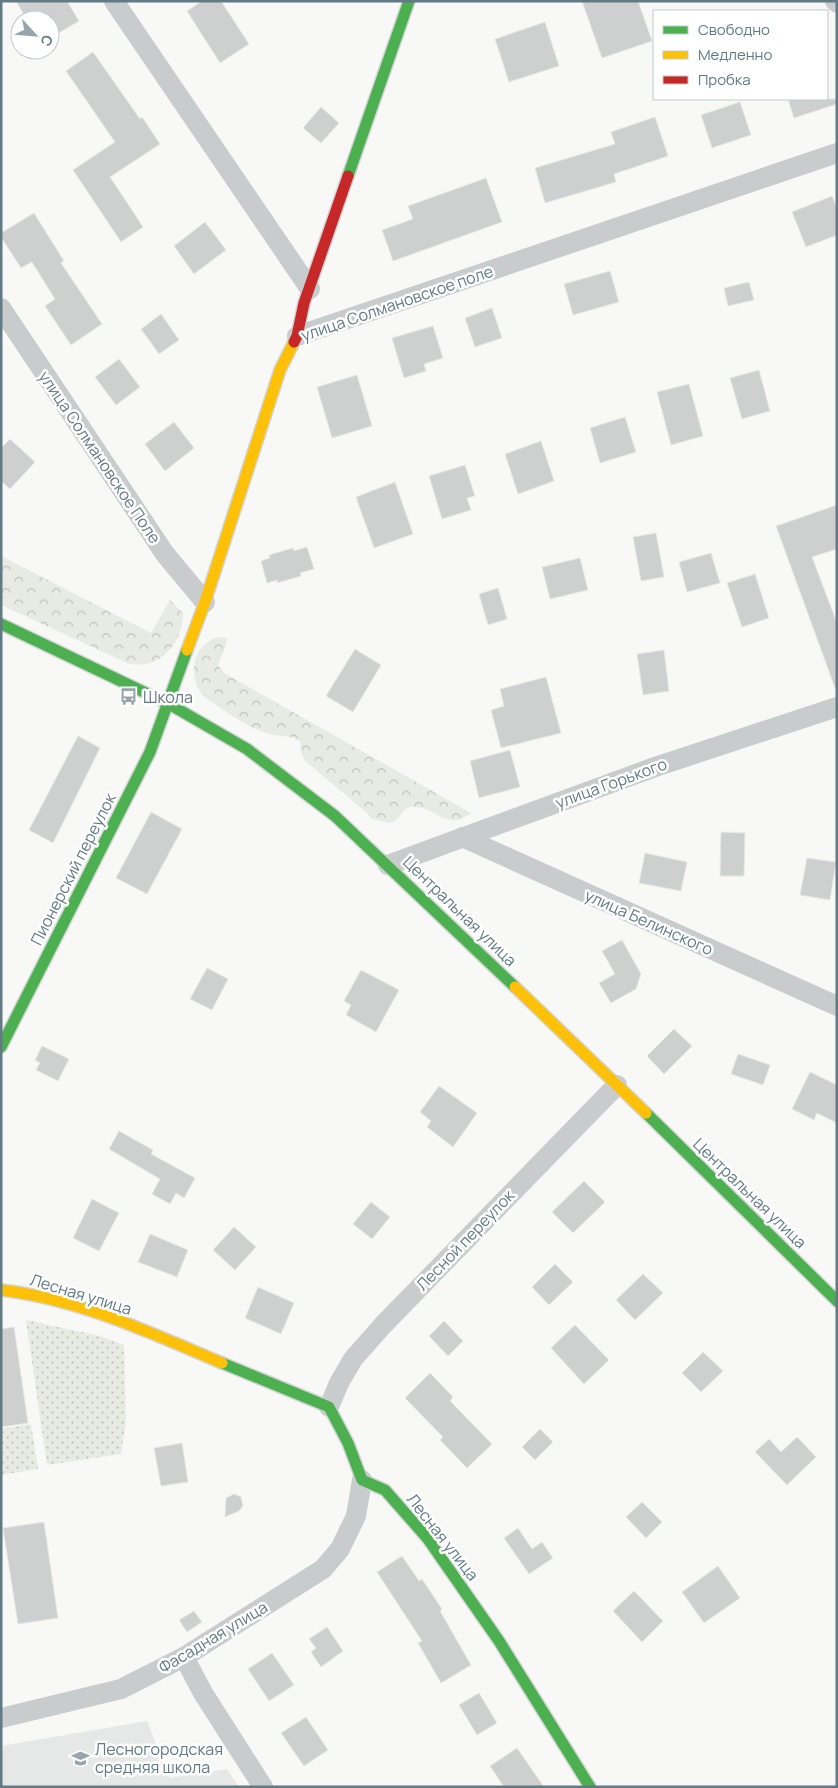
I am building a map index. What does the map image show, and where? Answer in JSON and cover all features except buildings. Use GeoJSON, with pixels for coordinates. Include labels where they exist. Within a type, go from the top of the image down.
{"type":"FeatureCollection","features":[{"type":"Feature","properties":{"kind":"street"},"geometry":{"type":"LineString","coordinates":[[114,1],[310,289]]}},
{"type":"Feature","properties":{"kind":"street"},"geometry":{"type":"LineString","coordinates":[[297,336],[304,304],[409,1]]}},
{"type":"Feature","properties":{"kind":"street","name":"улица Солмановское поле"},"geometry":{"type":"LineString","coordinates":[[169,704],[205,602],[280,370],[297,336],[837,153]]}},
{"type":"Feature","properties":{"kind":"street","name":"улица Солмановское Поле"},"geometry":{"type":"LineString","coordinates":[[1,308],[165,554],[205,602]]}},
{"type":"Feature","properties":{"kind":"street","name":"Центральная улица"},"geometry":{"type":"LineString","coordinates":[[1,624],[169,704],[247,749],[335,816],[617,1085],[837,1301]]}},
{"type":"Feature","properties":{"kind":"street","name":"Пионерский переулок"},"geometry":{"type":"LineString","coordinates":[[1,1047],[150,752],[169,704]]}},
{"type":"Feature","properties":{"kind":"street","name":"улица Горького"},"geometry":{"type":"LineString","coordinates":[[388,865],[655,767],[837,707]]}},
{"type":"Feature","properties":{"kind":"street","name":"улица Белинского"},"geometry":{"type":"LineString","coordinates":[[462,837],[837,1006]]}},
{"type":"Feature","properties":{"kind":"street","name":"Лесной переулок"},"geometry":{"type":"LineString","coordinates":[[329,1407],[339,1383],[353,1360],[382,1324],[617,1085]]}},
{"type":"Feature","properties":{"kind":"street","name":"Лесная улица"},"geometry":{"type":"LineString","coordinates":[[1,1290],[18,1292],[104,1314],[329,1407]]}},
{"type":"Feature","properties":{"kind":"street"},"geometry":{"type":"LineString","coordinates":[[329,1407],[343,1431],[362,1480]]}},
{"type":"Feature","properties":{"kind":"street","name":"Лесная улица"},"geometry":{"type":"LineString","coordinates":[[362,1480],[385,1490],[428,1539],[499,1641],[590,1787]]}},
{"type":"Feature","properties":{"kind":"street","name":"Фасадная улица"},"geometry":{"type":"LineString","coordinates":[[1,1718],[121,1689],[184,1658],[323,1569],[340,1549],[356,1516],[362,1480]]}},
{"type":"Feature","properties":{"kind":"street"},"geometry":{"type":"LineString","coordinates":[[184,1658],[203,1693],[263,1787]]}},
{"type":"Feature","properties":{"kind":"shaded area","name":"Лесногородская средняя школа"},"geometry":{"type":"Polygon","coordinates":[[[147,1721],[170,1778],[227,1769],[239,1787],[1,1787],[1,1746],[147,1721]]]}},
{"type":"Feature","properties":{"kind":"green space"},"geometry":{"type":"Polygon","coordinates":[[[1,556],[151,633],[170,600],[183,613],[179,635],[167,653],[159,659],[139,665],[127,663],[1,605],[1,556]]]}},
{"type":"Feature","properties":{"kind":"green space"},"geometry":{"type":"Polygon","coordinates":[[[217,637],[227,638],[218,665],[224,673],[471,813],[455,820],[441,817],[428,810],[411,807],[404,810],[396,820],[389,823],[372,819],[305,761],[301,752],[300,741],[291,737],[268,734],[255,729],[203,696],[195,679],[195,662],[202,647],[217,637]]]}},
{"type":"Feature","properties":{"kind":"green space"},"geometry":{"type":"Polygon","coordinates":[[[26,1320],[100,1336],[124,1345],[126,1422],[121,1454],[47,1465],[26,1320]]]}},
{"type":"Feature","properties":{"kind":"green space"},"geometry":{"type":"Polygon","coordinates":[[[31,1424],[38,1469],[1,1475],[1,1429],[31,1424]]]}},
{"type":"Feature","properties":{"kind":"traffic: fast"},"geometry":{"type":"LineString","coordinates":[[348,176],[409,1]]}},
{"type":"Feature","properties":{"kind":"traffic: fast"},"geometry":{"type":"LineString","coordinates":[[1,624],[169,704],[247,749],[335,816],[515,987]]}},
{"type":"Feature","properties":{"kind":"traffic: fast"},"geometry":{"type":"LineString","coordinates":[[1,1047],[150,752],[187,650]]}},
{"type":"Feature","properties":{"kind":"traffic: fast"},"geometry":{"type":"LineString","coordinates":[[646,1113],[837,1301]]}},
{"type":"Feature","properties":{"kind":"traffic: fast"},"geometry":{"type":"LineString","coordinates":[[222,1363],[329,1407],[348,1443],[362,1480],[385,1490],[428,1539],[499,1641],[590,1787]]}},
{"type":"Feature","properties":{"kind":"traffic: slow"},"geometry":{"type":"LineString","coordinates":[[187,650],[205,602],[280,370],[294,342]]}},
{"type":"Feature","properties":{"kind":"traffic: slow"},"geometry":{"type":"LineString","coordinates":[[515,987],[646,1113]]}},
{"type":"Feature","properties":{"kind":"traffic: slow"},"geometry":{"type":"LineString","coordinates":[[1,1290],[30,1294],[86,1309],[141,1329],[222,1363]]}},
{"type":"Feature","properties":{"kind":"traffic: jam"},"geometry":{"type":"LineString","coordinates":[[294,342],[304,303],[348,176]]}},
{"type":"Feature","properties":{"kind":"place","name":"Школа"},"geometry":{"type":"Point","coordinates":[129,697]}},
{"type":"Feature","properties":{"kind":"place","name":"Лесногородская средняя школа"},"geometry":{"type":"Point","coordinates":[81,1758]}}]}
